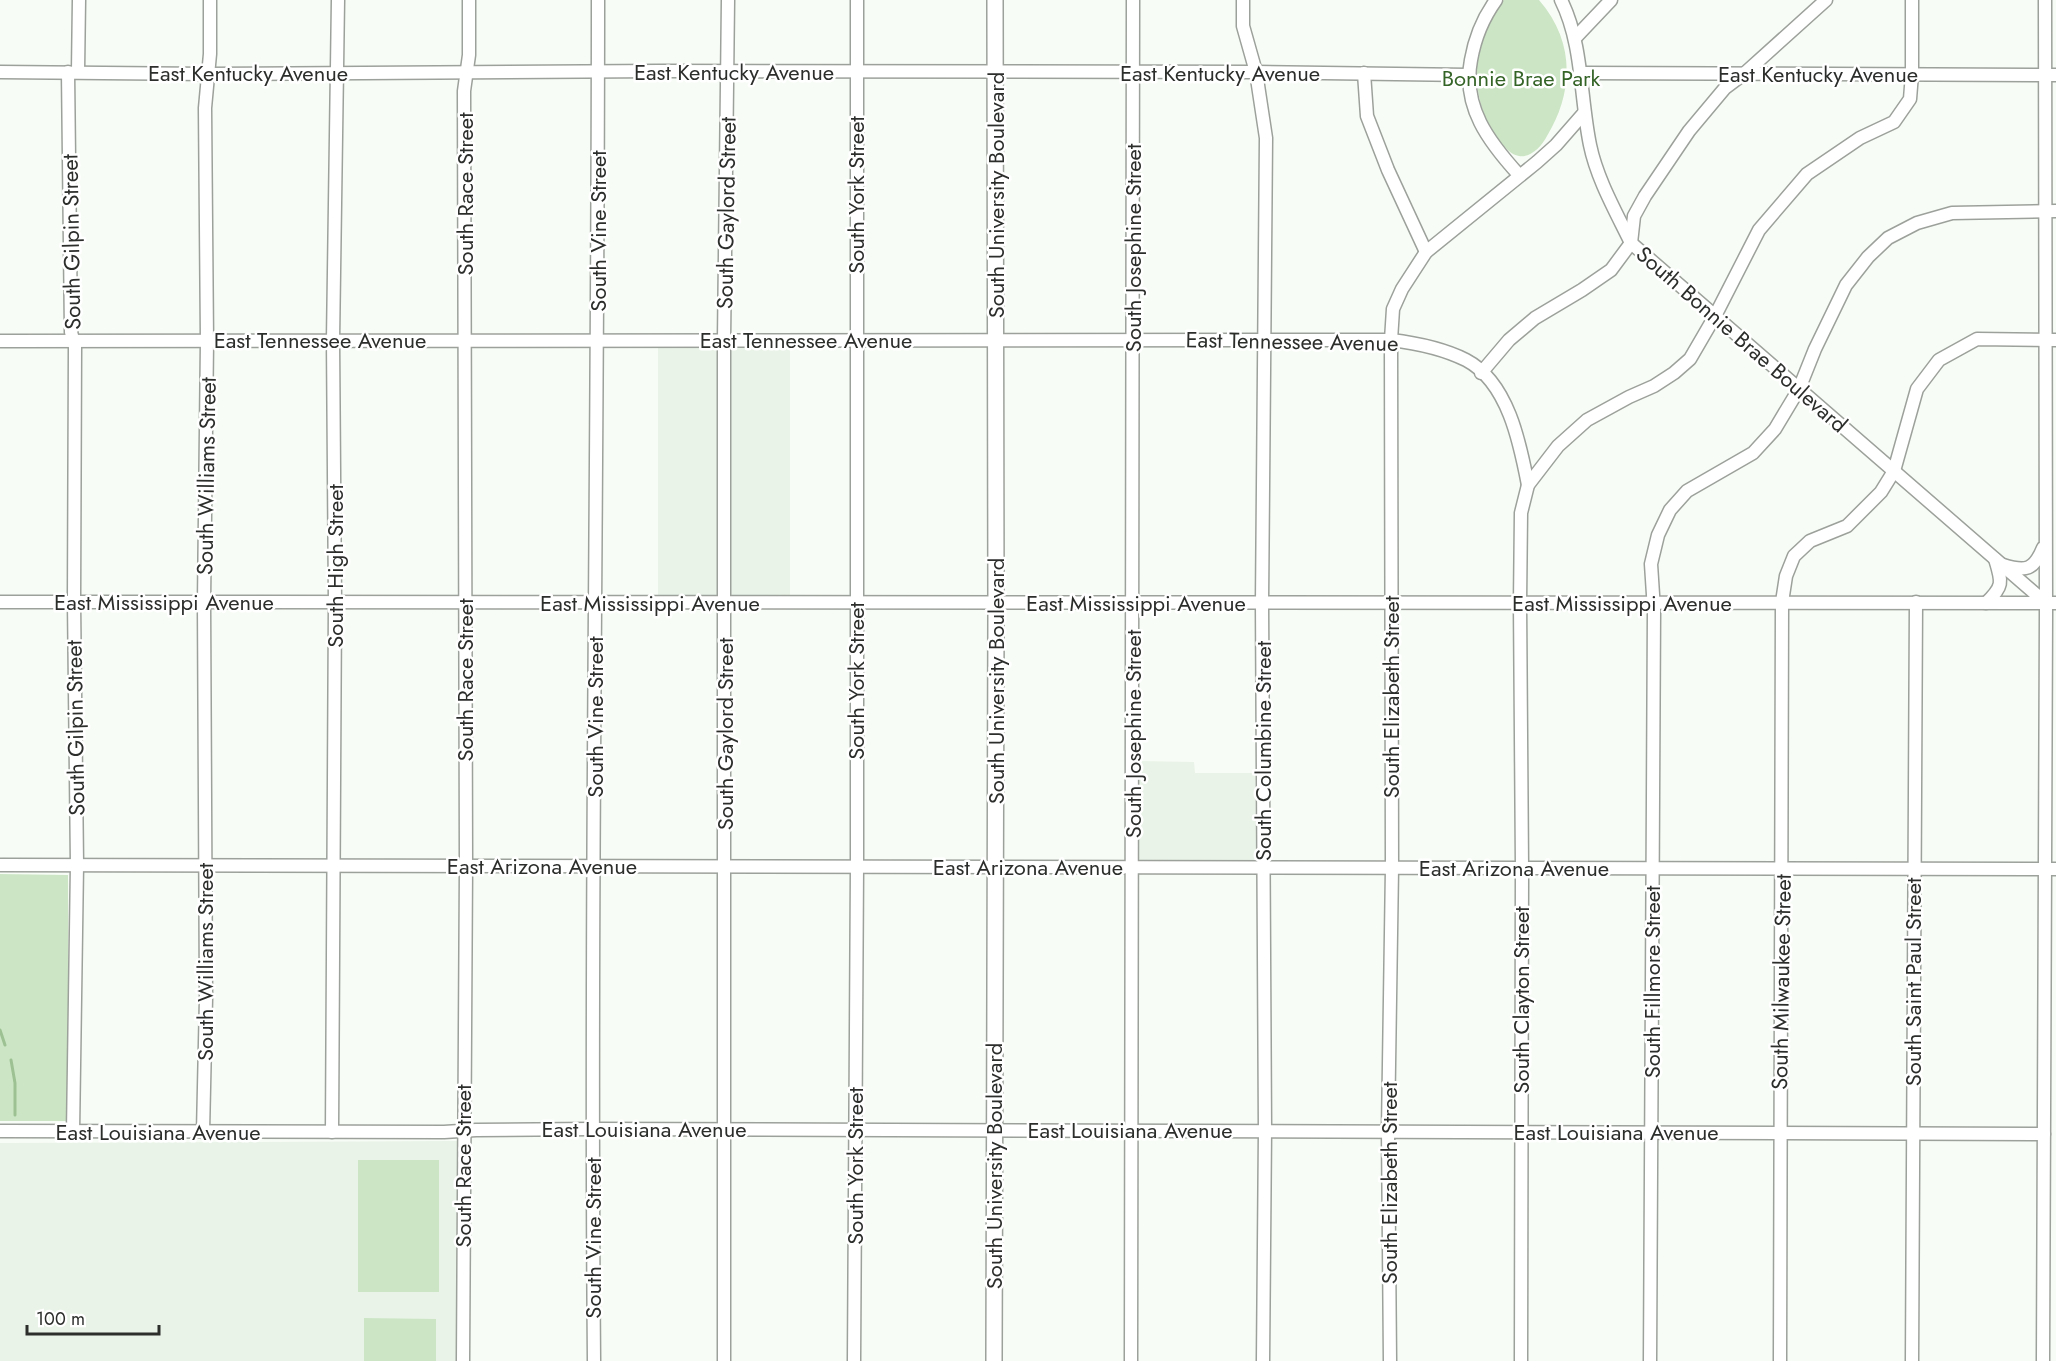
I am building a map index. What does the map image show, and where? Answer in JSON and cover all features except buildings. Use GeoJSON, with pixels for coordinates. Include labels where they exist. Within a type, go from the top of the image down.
{"type":"FeatureCollection","features":[{"type":"Feature","properties":{"kind":"main road","name":"South University Boulevard"},"geometry":{"type":"LineString","coordinates":[[994,1361],[995,0]]}},
{"type":"Feature","properties":{"kind":"street","name":"South Gilpin Street"},"geometry":{"type":"LineString","coordinates":[[73,1132],[77,865],[74,341],[71,332],[73,71],[79,0]]}},
{"type":"Feature","properties":{"kind":"street","name":"South Williams Street"},"geometry":{"type":"LineString","coordinates":[[203,1132],[206,998],[205,108],[210,54],[210,0]]}},
{"type":"Feature","properties":{"kind":"street","name":"South High Street"},"geometry":{"type":"LineString","coordinates":[[332,1132],[335,866],[333,340],[338,0]]}},
{"type":"Feature","properties":{"kind":"street","name":"South Race Street"},"geometry":{"type":"LineString","coordinates":[[463,1361],[466,866],[464,91],[469,55],[469,0]]}},
{"type":"Feature","properties":{"kind":"street","name":"South Vine Street"},"geometry":{"type":"LineString","coordinates":[[594,1361],[592,1129],[598,340],[598,0]]}},
{"type":"Feature","properties":{"kind":"street","name":"South Gaylord Street"},"geometry":{"type":"LineString","coordinates":[[724,1361],[724,340],[728,0]]}},
{"type":"Feature","properties":{"kind":"street","name":"South York Street"},"geometry":{"type":"LineString","coordinates":[[854,1361],[857,867],[857,0]]}},
{"type":"Feature","properties":{"kind":"street","name":"South Josephine Street"},"geometry":{"type":"LineString","coordinates":[[1131,1361],[1134,603],[1133,0]]}},
{"type":"Feature","properties":{"kind":"street","name":"South Columbine Street"},"geometry":{"type":"LineString","coordinates":[[1243,0],[1243,26],[1256,72],[1266,138],[1262,603],[1265,1130],[1263,1361]]}},
{"type":"Feature","properties":{"kind":"street"},"geometry":{"type":"LineString","coordinates":[[1496,0],[1478,32],[1468,75],[1471,103],[1484,130],[1519,175]]}},
{"type":"Feature","properties":{"kind":"street","name":"South Bonnie Brae Boulevard"},"geometry":{"type":"LineString","coordinates":[[1561,0],[1575,38],[1590,148],[1631,243],[1998,561],[2051,603]]}},
{"type":"Feature","properties":{"kind":"street"},"geometry":{"type":"LineString","coordinates":[[1575,38],[1611,0]]}},
{"type":"Feature","properties":{"kind":"street"},"geometry":{"type":"LineString","coordinates":[[1481,373],[1509,340],[1535,318],[1611,270],[1631,243],[1634,216],[1655,178],[1689,131],[1725,88],[1745,73],[1826,0]]}},
{"type":"Feature","properties":{"kind":"street"},"geometry":{"type":"LineString","coordinates":[[1528,485],[1558,446],[1587,420],[1654,386],[1674,373],[1690,358],[1715,316],[1759,230],[1807,174],[1860,138],[1894,122],[1910,99],[1912,0]]}},
{"type":"Feature","properties":{"kind":"street"},"geometry":{"type":"LineString","coordinates":[[2043,1361],[2044,1134],[2050,869],[2051,603],[2046,541],[2051,340],[2051,75],[2045,0]]}},
{"type":"Feature","properties":{"kind":"street","name":"East Kentucky Avenue"},"geometry":{"type":"LineString","coordinates":[[0,72],[207,74],[1256,72],[1468,75]]}},
{"type":"Feature","properties":{"kind":"street"},"geometry":{"type":"LineString","coordinates":[[1364,73],[1367,116],[1388,170],[1425,252]]}},
{"type":"Feature","properties":{"kind":"street","name":"East Kentucky Avenue"},"geometry":{"type":"LineString","coordinates":[[1580,73],[2051,75]]}},
{"type":"Feature","properties":{"kind":"street","name":"South Elizabeth Street"},"geometry":{"type":"LineString","coordinates":[[1390,1361],[1388,1130],[1392,868],[1391,340],[1393,309],[1425,252],[1490,202],[1556,145],[1584,113]]}},
{"type":"Feature","properties":{"kind":"street","name":"South Fillmore Street"},"geometry":{"type":"LineString","coordinates":[[1650,1361],[1654,602],[1652,564],[1658,536],[1670,510],[1687,491],[1753,453],[1775,429],[1799,389],[1815,349],[1846,285],[1868,257],[1888,238],[1917,223],[1952,213],[2051,210]]}},
{"type":"Feature","properties":{"kind":"street","name":"South Milwaukee Street"},"geometry":{"type":"LineString","coordinates":[[1780,1361],[1782,602],[1786,576],[1794,556],[1810,541],[1847,526],[1881,492],[1894,471],[1917,389],[1939,360],[1977,339],[2051,340]]}},
{"type":"Feature","properties":{"kind":"street","name":"East Tennessee Avenue"},"geometry":{"type":"LineString","coordinates":[[0,341],[1391,340],[1442,351],[1468,361],[1481,373],[1498,392],[1505,405],[1517,435],[1528,485]]}},
{"type":"Feature","properties":{"kind":"street","name":"South Clayton Street"},"geometry":{"type":"LineString","coordinates":[[1521,1361],[1520,603],[1521,513],[1528,485]]}},
{"type":"Feature","properties":{"kind":"street"},"geometry":{"type":"LineString","coordinates":[[1998,561],[2023,569],[2031,567],[2037,562],[2046,541]]}},
{"type":"Feature","properties":{"kind":"street"},"geometry":{"type":"LineString","coordinates":[[1986,603],[1998,592],[2002,579],[1998,561]]}},
{"type":"Feature","properties":{"kind":"street","name":"East Mississippi Avenue"},"geometry":{"type":"LineString","coordinates":[[0,602],[2051,603]]}},
{"type":"Feature","properties":{"kind":"street","name":"South Saint Paul Street"},"geometry":{"type":"LineString","coordinates":[[1912,1361],[1916,602]]}},
{"type":"Feature","properties":{"kind":"street","name":"East Arizona Avenue"},"geometry":{"type":"LineString","coordinates":[[0,865],[2050,869]]}},
{"type":"Feature","properties":{"kind":"street","name":"East Louisiana Avenue"},"geometry":{"type":"LineString","coordinates":[[0,1131],[1388,1130],[1652,1134],[2044,1134]]}},
{"type":"Feature","properties":{"kind":"shaded area"},"geometry":{"type":"Polygon","coordinates":[[[790,343],[790,598],[658,595],[658,344],[790,343]]]}},
{"type":"Feature","properties":{"kind":"shaded area"},"geometry":{"type":"Polygon","coordinates":[[[1138,761],[1194,762],[1195,773],[1255,773],[1256,857],[1253,861],[1141,861],[1138,859],[1138,761]]]}},
{"type":"Feature","properties":{"kind":"shaded area"},"geometry":{"type":"Polygon","coordinates":[[[458,1141],[457,1361],[0,1361],[0,1143],[458,1141]]]}},
{"type":"Feature","properties":{"kind":"green space","name":"Bonnie Brae Park"},"geometry":{"type":"Polygon","coordinates":[[[1504,0],[1539,0],[1559,32],[1567,67],[1566,84],[1556,119],[1539,147],[1523,156],[1509,151],[1490,128],[1478,91],[1478,51],[1483,31],[1492,14],[1504,0]]]}},
{"type":"Feature","properties":{"kind":"green space"},"geometry":{"type":"Polygon","coordinates":[[[0,874],[68,875],[69,1121],[0,1121],[0,874]]]}},
{"type":"Feature","properties":{"kind":"green space"},"geometry":{"type":"Polygon","coordinates":[[[358,1160],[439,1160],[439,1292],[358,1292],[358,1160]]]}},
{"type":"Feature","properties":{"kind":"green space"},"geometry":{"type":"Polygon","coordinates":[[[364,1318],[436,1319],[436,1361],[364,1361],[364,1318]]]}},
{"type":"Feature","properties":{"kind":"waterway"},"geometry":{"type":"LineString","coordinates":[[0,1030],[5,1045]]}},
{"type":"Feature","properties":{"kind":"waterway"},"geometry":{"type":"LineString","coordinates":[[11,1060],[15,1083],[15,1115]]}}]}
